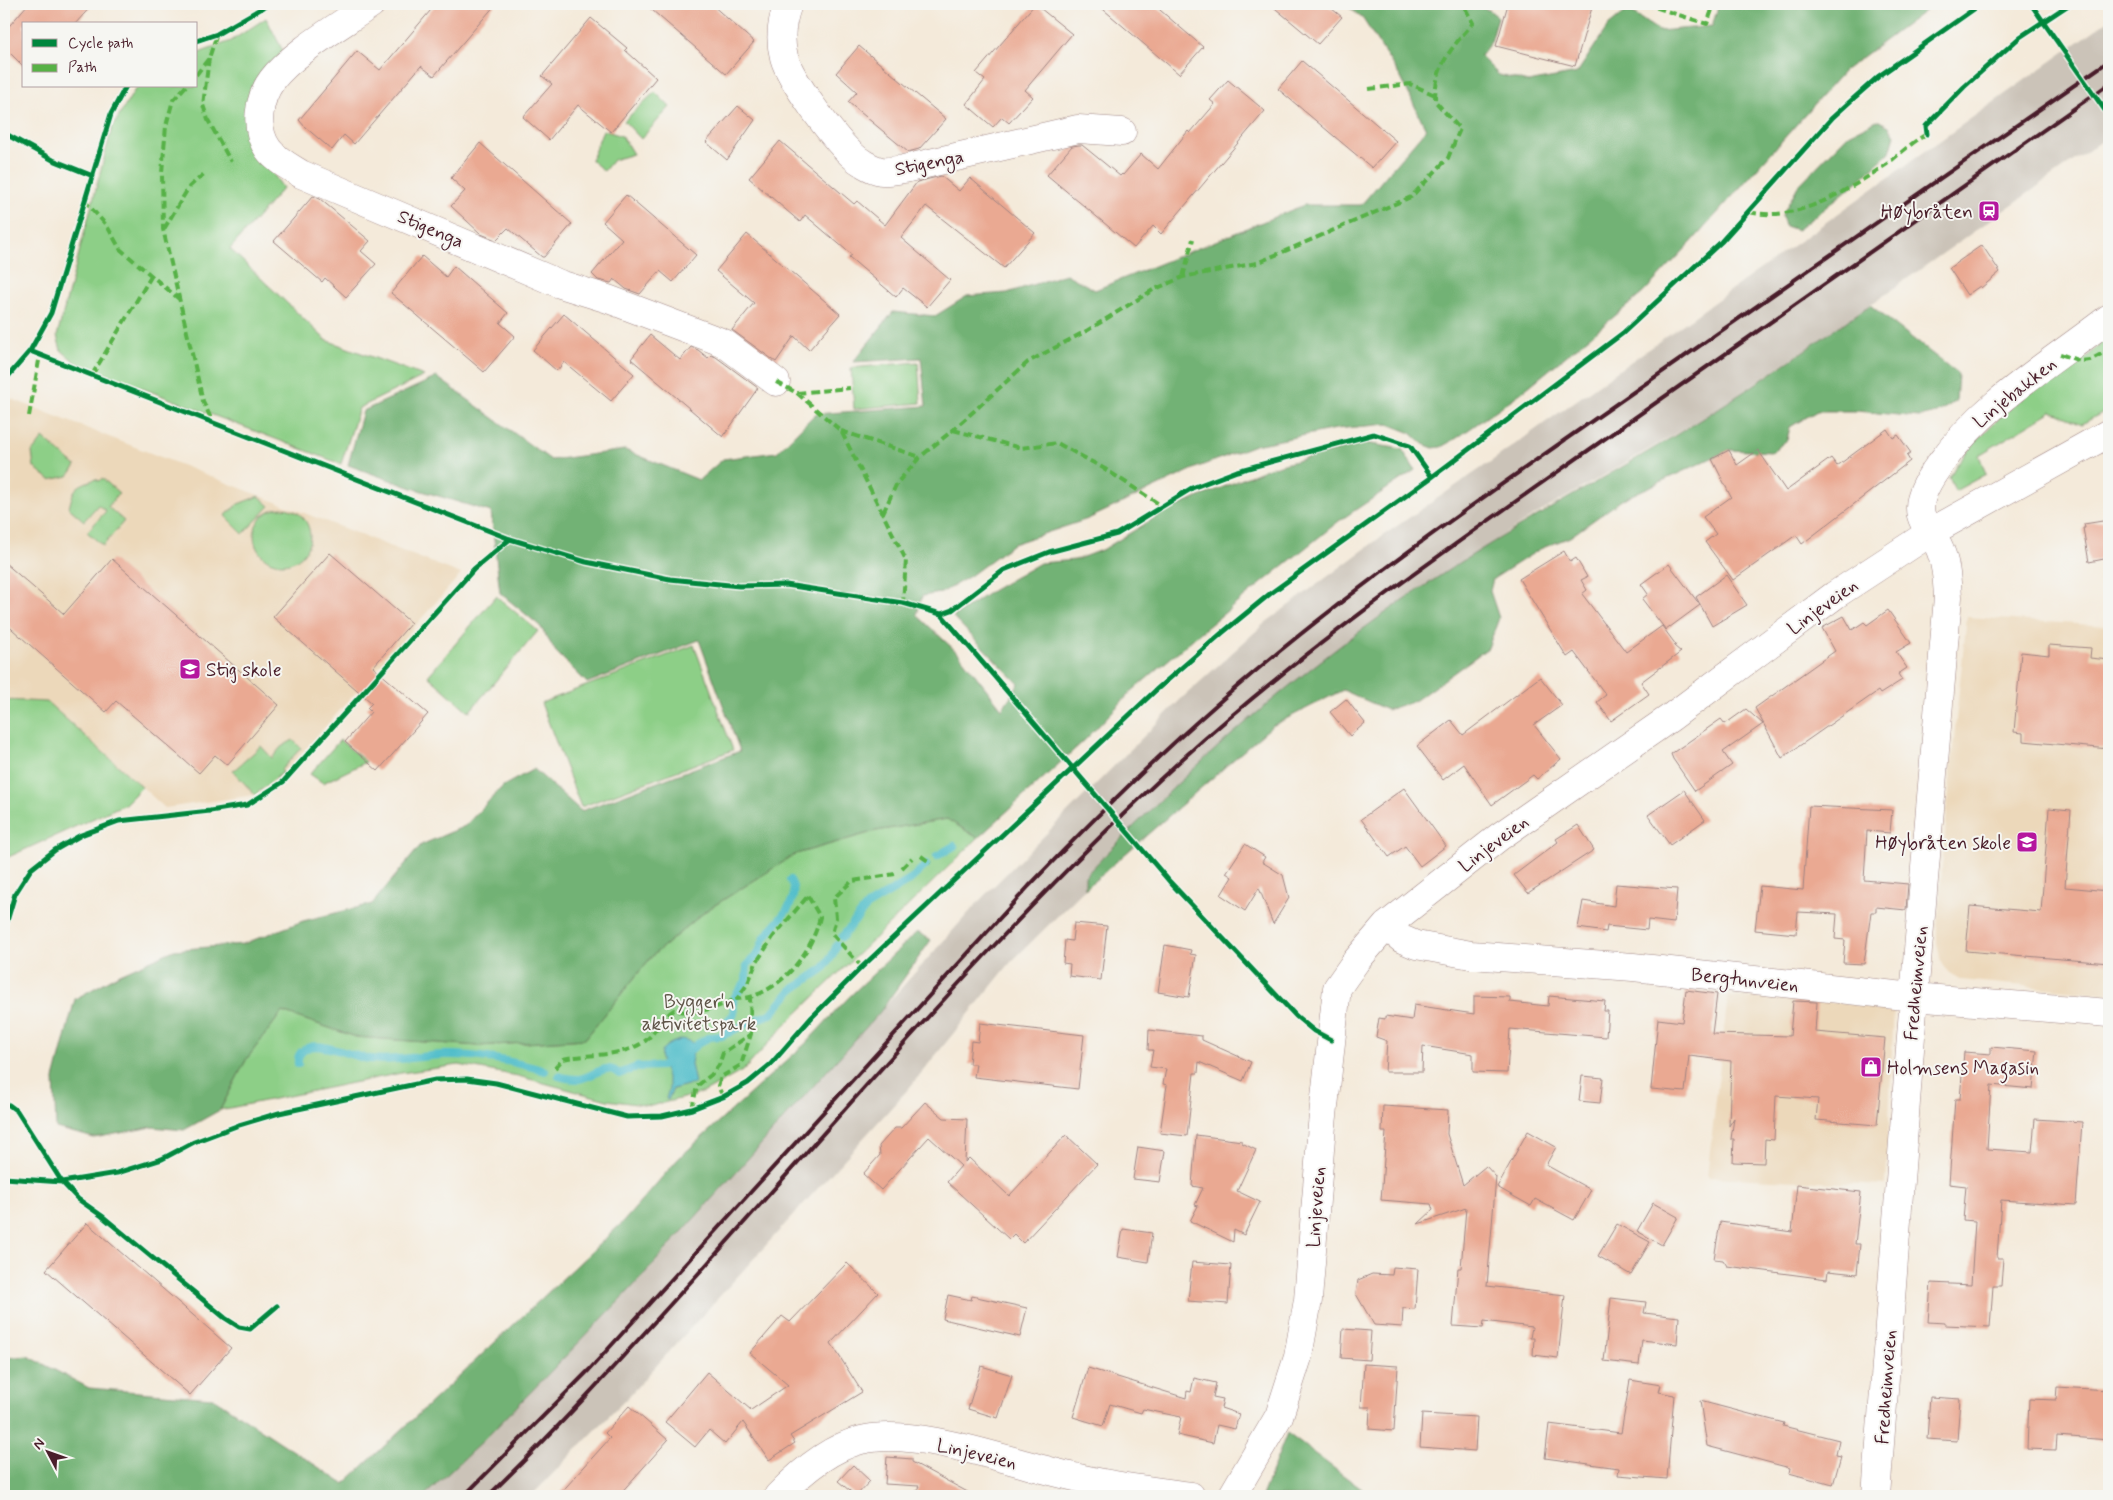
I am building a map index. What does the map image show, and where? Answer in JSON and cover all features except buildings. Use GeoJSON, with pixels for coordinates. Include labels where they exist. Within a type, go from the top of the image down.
{"type":"FeatureCollection","features":[{"type":"Feature","properties":{"kind":"street","name":"Stigenga"},"geometry":{"type":"LineString","coordinates":[[371,4],[298,55],[271,81],[263,98],[260,121],[263,139],[268,149],[277,158],[301,174],[560,284],[608,299],[724,343],[776,382]]}},
{"type":"Feature","properties":{"kind":"street","name":"Stigenga"},"geometry":{"type":"LineString","coordinates":[[788,4],[784,15],[782,33],[784,57],[794,76],[830,130],[852,155],[862,163],[881,171],[904,169],[1078,129],[1122,132]]}},
{"type":"Feature","properties":{"kind":"street","name":"Linjebakken"},"geometry":{"type":"LineString","coordinates":[[1930,532],[1920,516],[1920,506],[1931,476],[1947,454],[1971,426],[1999,400],[2109,318]]}},
{"type":"Feature","properties":{"kind":"street","name":"Linjeveien"},"geometry":{"type":"LineString","coordinates":[[1232,1496],[1279,1416],[1298,1357],[1308,1300],[1322,1125],[1337,988],[1356,961],[1386,926],[1499,837],[1670,718],[1835,595],[1930,532],[2109,433]]}},
{"type":"Feature","properties":{"kind":"street","name":"Fredheimveien"},"geometry":{"type":"LineString","coordinates":[[1876,1496],[1914,997],[1948,597],[1944,564],[1938,546],[1930,532]]}},
{"type":"Feature","properties":{"kind":"street","name":"Bergtunveien"},"geometry":{"type":"LineString","coordinates":[[1386,926],[1402,939],[1416,945],[1471,955],[1633,967],[1914,997],[2109,1013]]}},
{"type":"Feature","properties":{"kind":"street","name":"Linjeveien"},"geometry":{"type":"LineString","coordinates":[[778,1496],[814,1464],[836,1450],[860,1440],[887,1436],[938,1443],[1094,1481],[1191,1496]]}},
{"type":"Feature","properties":{"kind":"shaded area"},"geometry":{"type":"Polygon","coordinates":[[[2109,20],[2109,136],[1870,305],[1708,415],[1530,518],[1422,587],[1315,666],[1217,748],[1115,844],[1085,876],[1085,889],[1011,962],[910,1087],[627,1398],[531,1496],[424,1496],[486,1438],[628,1292],[982,898],[1181,699],[1265,623],[1381,537],[1486,465],[2109,20]]]}},
{"type":"Feature","properties":{"kind":"shaded area","name":"Stig skole"},"geometry":{"type":"Polygon","coordinates":[[[4,396],[461,574],[292,764],[255,795],[165,808],[142,787],[125,804],[4,859],[4,396]]]}},
{"type":"Feature","properties":{"kind":"shaded area","name":"Høybråten skole"},"geometry":{"type":"Polygon","coordinates":[[[1967,617],[2109,626],[2109,994],[1961,980],[1948,972],[1941,962],[1937,943],[1937,928],[1952,756],[1967,617]]]}},
{"type":"Feature","properties":{"kind":"shaded area"},"geometry":{"type":"Polygon","coordinates":[[[1728,996],[1894,1007],[1886,1185],[1707,1177],[1728,996]]]}},
{"type":"Feature","properties":{"kind":"green space"},"geometry":{"type":"Polygon","coordinates":[[[1345,4],[1471,4],[1489,10],[1498,17],[1491,42],[1480,56],[1499,75],[1528,82],[1577,73],[1608,26],[1628,10],[1659,31],[1712,26],[1719,4],[1934,4],[1844,71],[1689,245],[1643,293],[1522,392],[1457,438],[1441,447],[1433,448],[1423,444],[1411,433],[1388,424],[1336,429],[1255,445],[1198,467],[1088,519],[1013,544],[970,576],[941,593],[922,596],[917,615],[959,654],[1002,709],[1019,684],[953,617],[993,590],[1040,563],[1075,560],[1104,549],[1166,511],[1269,468],[1365,443],[1402,449],[1415,470],[1339,521],[1201,632],[1132,691],[1086,739],[978,838],[947,819],[876,831],[796,854],[707,910],[652,956],[585,1039],[479,1046],[356,1037],[282,1012],[246,1060],[220,1110],[184,1130],[152,1127],[94,1138],[56,1128],[54,1079],[75,999],[120,974],[174,950],[243,944],[303,921],[372,904],[421,845],[465,826],[503,786],[534,769],[581,811],[740,751],[699,640],[587,683],[556,652],[540,626],[500,593],[491,512],[412,488],[348,465],[363,411],[437,377],[551,460],[625,450],[699,480],[723,459],[777,452],[815,414],[926,406],[921,358],[853,362],[893,312],[935,316],[967,296],[1007,293],[1066,274],[1095,290],[1304,205],[1361,205],[1426,129],[1401,78],[1363,19],[1345,4]]]}},
{"type":"Feature","properties":{"kind":"green space"},"geometry":{"type":"Polygon","coordinates":[[[266,18],[283,51],[257,80],[247,104],[247,136],[283,188],[230,249],[326,340],[424,376],[359,408],[341,464],[76,363],[61,350],[57,336],[112,128],[138,88],[198,88],[198,53],[231,41],[266,18]]]}},
{"type":"Feature","properties":{"kind":"green space"},"geometry":{"type":"Polygon","coordinates":[[[655,92],[670,107],[641,139],[624,121],[655,92]]]}},
{"type":"Feature","properties":{"kind":"green space"},"geometry":{"type":"Polygon","coordinates":[[[1877,120],[1889,126],[1895,135],[1890,152],[1855,184],[1797,230],[1785,226],[1782,215],[1798,186],[1849,134],[1877,120]]]}},
{"type":"Feature","properties":{"kind":"green space"},"geometry":{"type":"Polygon","coordinates":[[[603,130],[622,136],[633,154],[613,160],[604,171],[591,160],[603,130]]]}},
{"type":"Feature","properties":{"kind":"green space"},"geometry":{"type":"Polygon","coordinates":[[[1870,305],[1958,374],[1956,401],[1937,413],[1919,417],[1857,411],[1817,411],[1790,427],[1787,440],[1772,452],[1729,450],[1623,499],[1570,537],[1540,549],[1493,579],[1490,591],[1499,618],[1488,648],[1416,700],[1387,710],[1343,690],[1272,726],[1085,889],[1085,876],[1204,759],[1289,686],[1377,619],[1493,542],[1708,415],[1870,305]]]}},
{"type":"Feature","properties":{"kind":"green space"},"geometry":{"type":"Polygon","coordinates":[[[2109,336],[2109,409],[2082,424],[2052,411],[1979,455],[1986,474],[1955,491],[1949,477],[1977,440],[2023,398],[2084,359],[2109,336]]]}},
{"type":"Feature","properties":{"kind":"green space"},"geometry":{"type":"Polygon","coordinates":[[[918,362],[921,403],[854,409],[851,368],[918,362]]]}},
{"type":"Feature","properties":{"kind":"green space"},"geometry":{"type":"Polygon","coordinates":[[[43,438],[76,466],[68,476],[50,480],[34,467],[32,452],[43,438]]]}},
{"type":"Feature","properties":{"kind":"green space"},"geometry":{"type":"Polygon","coordinates":[[[102,478],[119,493],[108,507],[124,521],[103,546],[87,532],[106,511],[98,505],[84,521],[69,508],[76,488],[96,479],[99,481],[102,478]]]}},
{"type":"Feature","properties":{"kind":"green space"},"geometry":{"type":"Polygon","coordinates":[[[259,496],[270,506],[243,534],[225,516],[238,504],[259,496]]]}},
{"type":"Feature","properties":{"kind":"green space"},"geometry":{"type":"Polygon","coordinates":[[[276,508],[288,508],[302,516],[310,530],[308,547],[302,556],[288,564],[276,564],[266,559],[259,552],[254,542],[254,530],[259,520],[266,513],[276,508]]]}},
{"type":"Feature","properties":{"kind":"green space"},"geometry":{"type":"Polygon","coordinates":[[[496,596],[538,631],[469,712],[428,676],[496,596]]]}},
{"type":"Feature","properties":{"kind":"green space"},"geometry":{"type":"Polygon","coordinates":[[[694,645],[733,750],[581,807],[541,703],[694,645]]]}},
{"type":"Feature","properties":{"kind":"green space"},"geometry":{"type":"Polygon","coordinates":[[[4,700],[47,702],[142,787],[125,804],[4,859],[4,700]]]}},
{"type":"Feature","properties":{"kind":"green space"},"geometry":{"type":"Polygon","coordinates":[[[293,740],[301,748],[281,770],[283,772],[255,795],[233,771],[261,746],[272,758],[281,747],[293,740]]]}},
{"type":"Feature","properties":{"kind":"green space"},"geometry":{"type":"Polygon","coordinates":[[[340,740],[366,762],[323,783],[310,774],[340,740]]]}},
{"type":"Feature","properties":{"kind":"green space","name":"Bygger'n aktivitetspark"},"geometry":{"type":"Polygon","coordinates":[[[947,819],[978,838],[787,1023],[744,1070],[703,1093],[651,1106],[607,1100],[518,1076],[459,1065],[401,1073],[220,1110],[246,1060],[282,1012],[356,1037],[479,1046],[585,1039],[652,956],[707,910],[796,854],[876,831],[947,819]]]}},
{"type":"Feature","properties":{"kind":"green space"},"geometry":{"type":"Polygon","coordinates":[[[917,932],[931,940],[880,1012],[628,1292],[486,1438],[424,1496],[4,1496],[4,1358],[28,1356],[89,1388],[213,1398],[344,1484],[623,1222],[678,1159],[805,1044],[848,998],[917,932]]]}},
{"type":"Feature","properties":{"kind":"green space"},"geometry":{"type":"Polygon","coordinates":[[[1287,1433],[1371,1496],[1262,1496],[1287,1433]]]}},
{"type":"Feature","properties":{"kind":"water"},"geometry":{"type":"Polygon","coordinates":[[[682,1039],[694,1044],[691,1064],[695,1083],[673,1089],[668,1100],[666,1099],[669,1084],[661,1061],[662,1051],[665,1047],[682,1039]]]}},
{"type":"Feature","properties":{"kind":"waterway"},"geometry":{"type":"LineString","coordinates":[[937,856],[954,846]]}},
{"type":"Feature","properties":{"kind":"waterway"},"geometry":{"type":"LineString","coordinates":[[842,937],[867,906],[910,880],[926,865]]}},
{"type":"Feature","properties":{"kind":"waterway"},"geometry":{"type":"LineString","coordinates":[[726,1034],[725,1023],[734,1014],[733,999],[746,981],[747,965],[758,954],[765,938],[791,903],[793,888],[790,880]]}},
{"type":"Feature","properties":{"kind":"waterway"},"geometry":{"type":"LineString","coordinates":[[754,1020],[771,1014],[792,990],[823,969],[837,945]]}},
{"type":"Feature","properties":{"kind":"waterway"},"geometry":{"type":"LineString","coordinates":[[688,1052],[700,1042],[710,1037],[722,1036],[748,1023]]}},
{"type":"Feature","properties":{"kind":"waterway"},"geometry":{"type":"LineString","coordinates":[[298,1064],[298,1058],[302,1052],[307,1048],[316,1046],[363,1058],[379,1060],[455,1055],[508,1061],[545,1071]]}},
{"type":"Feature","properties":{"kind":"waterway"},"geometry":{"type":"LineString","coordinates":[[559,1076],[579,1079],[605,1069],[614,1070],[619,1074],[637,1067],[662,1066],[672,1061]]}},
{"type":"Feature","properties":{"kind":"railway"},"geometry":{"type":"LineString","coordinates":[[464,1496],[589,1370],[1029,886],[1138,777],[1223,699],[1302,633],[1403,555],[1560,443],[2109,61]]}},
{"type":"Feature","properties":{"kind":"railway"},"geometry":{"type":"LineString","coordinates":[[488,1496],[620,1359],[932,1012],[992,948],[1116,822],[1180,761],[1230,717],[1333,634],[1440,555],[2109,84]]}},
{"type":"Feature","properties":{"kind":"marked path"},"geometry":{"type":"LineString","coordinates":[[883,513],[897,483],[920,457],[953,430],[1028,362],[1088,330],[1153,290],[1183,277],[1257,263],[1411,197],[1448,158],[1460,129],[1435,101],[1441,67],[1451,50],[1473,23],[1463,4]]}},
{"type":"Feature","properties":{"kind":"marked path"},"geometry":{"type":"LineString","coordinates":[[1645,4],[1707,24],[1714,4]]}},
{"type":"Feature","properties":{"kind":"marked path"},"geometry":{"type":"LineString","coordinates":[[198,72],[209,58],[217,34]]}},
{"type":"Feature","properties":{"kind":"marked path"},"geometry":{"type":"LineString","coordinates":[[209,58],[203,105],[208,120],[231,162]]}},
{"type":"Feature","properties":{"kind":"marked path"},"geometry":{"type":"LineString","coordinates":[[1369,89],[1410,84],[1435,95]]}},
{"type":"Feature","properties":{"kind":"marked path"},"geometry":{"type":"LineString","coordinates":[[184,88],[173,100],[166,126],[162,173],[163,229],[203,401],[213,423]]}},
{"type":"Feature","properties":{"kind":"marked path"},"geometry":{"type":"LineString","coordinates":[[1749,212],[1785,213],[1821,202],[1839,194],[1872,174],[1927,134]]}},
{"type":"Feature","properties":{"kind":"marked path"},"geometry":{"type":"LineString","coordinates":[[164,229],[189,187],[205,173]]}},
{"type":"Feature","properties":{"kind":"marked path"},"geometry":{"type":"LineString","coordinates":[[84,200],[107,226],[120,249],[179,299]]}},
{"type":"Feature","properties":{"kind":"marked path"},"geometry":{"type":"LineString","coordinates":[[1183,277],[1193,239]]}},
{"type":"Feature","properties":{"kind":"marked path"},"geometry":{"type":"LineString","coordinates":[[92,375],[152,275]]}},
{"type":"Feature","properties":{"kind":"marked path"},"geometry":{"type":"LineString","coordinates":[[2060,354],[2080,361],[2090,360],[2109,350]]}},
{"type":"Feature","properties":{"kind":"marked path"},"geometry":{"type":"LineString","coordinates":[[29,416],[40,355]]}},
{"type":"Feature","properties":{"kind":"marked path"},"geometry":{"type":"LineString","coordinates":[[776,382],[797,393],[850,388]]}},
{"type":"Feature","properties":{"kind":"marked path"},"geometry":{"type":"LineString","coordinates":[[797,393],[841,431],[906,560],[903,603]]}},
{"type":"Feature","properties":{"kind":"marked path"},"geometry":{"type":"LineString","coordinates":[[953,430],[1021,448],[1057,443],[1105,469],[1162,506]]}},
{"type":"Feature","properties":{"kind":"marked path"},"geometry":{"type":"LineString","coordinates":[[841,431],[920,457]]}},
{"type":"Feature","properties":{"kind":"marked path"},"geometry":{"type":"LineString","coordinates":[[921,856],[931,863]]}},
{"type":"Feature","properties":{"kind":"marked path"},"geometry":{"type":"LineString","coordinates":[[902,868],[912,858]]}},
{"type":"Feature","properties":{"kind":"marked path"},"geometry":{"type":"LineString","coordinates":[[877,877],[895,874]]}},
{"type":"Feature","properties":{"kind":"marked path"},"geometry":{"type":"LineString","coordinates":[[862,967],[832,934],[836,918],[834,898],[852,881],[873,878]]}},
{"type":"Feature","properties":{"kind":"marked path"},"geometry":{"type":"LineString","coordinates":[[808,896],[820,917],[816,931],[801,959],[779,982],[766,991],[737,999],[748,983],[756,963],[773,937],[808,896]]}},
{"type":"Feature","properties":{"kind":"marked path"},"geometry":{"type":"LineString","coordinates":[[692,1109],[697,1086],[711,1075],[719,1065],[723,1053],[751,1034],[750,998]]}},
{"type":"Feature","properties":{"kind":"marked path"},"geometry":{"type":"LineString","coordinates":[[555,1068],[563,1059],[616,1053],[636,1046],[649,1038],[674,1010],[682,1012],[698,1011],[714,1008],[737,999]]}},
{"type":"Feature","properties":{"kind":"marked path"},"geometry":{"type":"LineString","coordinates":[[723,1097],[718,1086],[721,1077],[741,1065],[751,1034]]}},
{"type":"Feature","properties":{"kind":"cycle path"},"geometry":{"type":"LineString","coordinates":[[198,40],[217,34],[269,4]]}},
{"type":"Feature","properties":{"kind":"cycle path"},"geometry":{"type":"LineString","coordinates":[[4,1178],[62,1182],[117,1173],[162,1159],[194,1142],[239,1125],[279,1113],[435,1080],[467,1079],[496,1083],[627,1117],[662,1116],[692,1109],[723,1097],[748,1083],[771,1064],[812,1017],[862,967],[1156,690],[1271,593],[1432,477],[1623,333],[1721,242],[1832,118],[1879,76],[1981,4]]}},
{"type":"Feature","properties":{"kind":"cycle path"},"geometry":{"type":"LineString","coordinates":[[2031,4],[2109,116]]}},
{"type":"Feature","properties":{"kind":"cycle path"},"geometry":{"type":"LineString","coordinates":[[1927,134],[1926,126],[1964,87],[2020,37],[2070,4]]}},
{"type":"Feature","properties":{"kind":"cycle path"},"geometry":{"type":"LineString","coordinates":[[4,381],[30,351],[51,313],[111,114],[125,88]]}},
{"type":"Feature","properties":{"kind":"cycle path"},"geometry":{"type":"LineString","coordinates":[[4,133],[53,160],[93,176]]}},
{"type":"Feature","properties":{"kind":"cycle path"},"geometry":{"type":"LineString","coordinates":[[30,351],[510,539],[586,562],[670,579],[739,586],[786,585],[903,603],[941,614],[1170,882],[1296,1016],[1314,1031],[1331,1040]]}},
{"type":"Feature","properties":{"kind":"cycle path"},"geometry":{"type":"LineString","coordinates":[[941,614],[952,610],[1004,570],[1049,552],[1117,534],[1192,488],[1237,471],[1374,434],[1410,446],[1432,477]]}},
{"type":"Feature","properties":{"kind":"cycle path"},"geometry":{"type":"LineString","coordinates":[[4,931],[15,894],[31,869],[55,850],[81,835],[119,821],[247,805],[283,782],[474,569],[510,539]]}},
{"type":"Feature","properties":{"kind":"cycle path"},"geometry":{"type":"LineString","coordinates":[[9,1105],[17,1111],[62,1182],[78,1199],[102,1216],[225,1318],[239,1327],[250,1329],[277,1306]]}},
{"type":"Feature","properties":{"kind":"place","name":"Høybråten"},"geometry":{"type":"Point","coordinates":[1989,211]}},
{"type":"Feature","properties":{"kind":"place","name":"Stig skole"},"geometry":{"type":"Point","coordinates":[190,669]}},
{"type":"Feature","properties":{"kind":"place","name":"Høybråten skole"},"geometry":{"type":"Point","coordinates":[2027,842]}},
{"type":"Feature","properties":{"kind":"place","name":"Holmsens Magasin"},"geometry":{"type":"Point","coordinates":[1871,1067]}}]}
